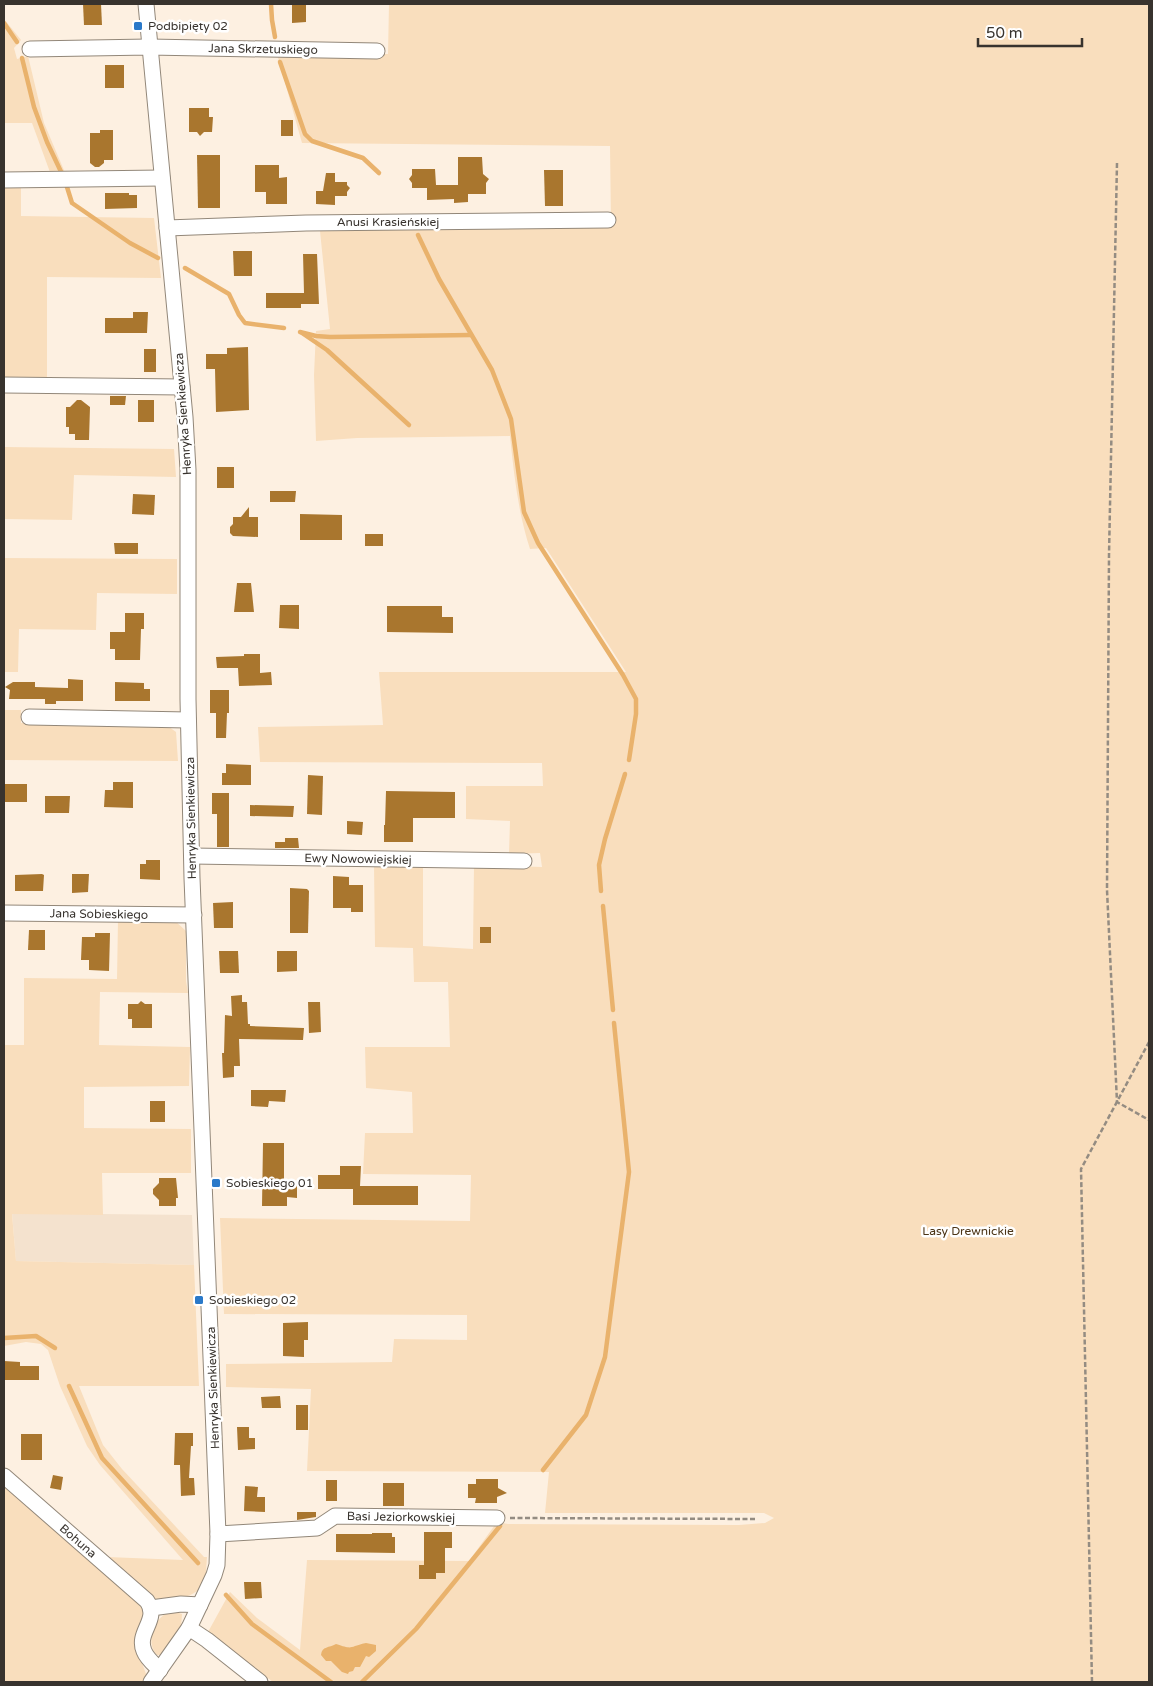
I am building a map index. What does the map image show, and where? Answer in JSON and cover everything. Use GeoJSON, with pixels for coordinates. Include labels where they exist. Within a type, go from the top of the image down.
{"type":"FeatureCollection","features":[{"type":"Feature","properties":{"kind":"street","name":"Henryka Sienkiewicza"},"geometry":{"type":"LineString","coordinates":[[146,4],[188,470],[188,720],[218,1534],[217,1565],[214,1575],[189,1628],[156,1676]]}},
{"type":"Feature","properties":{"kind":"street","name":"Jana Skrzetuskiego"},"geometry":{"type":"LineString","coordinates":[[30,49],[150,47],[377,51]]}},
{"type":"Feature","properties":{"kind":"street"},"geometry":{"type":"LineString","coordinates":[[4,180],[162,178]]}},
{"type":"Feature","properties":{"kind":"street","name":"Anusi Krasieńskiej"},"geometry":{"type":"LineString","coordinates":[[167,228],[306,223],[608,220]]}},
{"type":"Feature","properties":{"kind":"street"},"geometry":{"type":"LineString","coordinates":[[4,385],[182,387]]}},
{"type":"Feature","properties":{"kind":"street"},"geometry":{"type":"LineString","coordinates":[[29,717],[188,720]]}},
{"type":"Feature","properties":{"kind":"street","name":"Ewy Nowowiejskiej"},"geometry":{"type":"LineString","coordinates":[[192,856],[524,861]]}},
{"type":"Feature","properties":{"kind":"street","name":"Jana Sobieskiego"},"geometry":{"type":"LineString","coordinates":[[4,913],[194,915]]}},
{"type":"Feature","properties":{"kind":"street","name":"Bohuna"},"geometry":{"type":"LineString","coordinates":[[4,1476],[147,1601],[152,1608]]}},
{"type":"Feature","properties":{"kind":"street","name":"Basi Jeziorkowskiej"},"geometry":{"type":"LineString","coordinates":[[218,1534],[317,1528],[335,1516],[498,1518]]}},
{"type":"Feature","properties":{"kind":"street"},"geometry":{"type":"LineString","coordinates":[[156,1676],[143,1648],[144,1634],[152,1614],[152,1608],[181,1604],[200,1605]]}},
{"type":"Feature","properties":{"kind":"street"},"geometry":{"type":"LineString","coordinates":[[189,1628],[260,1682]]}},
{"type":"Feature","properties":{"kind":"path"},"geometry":{"type":"LineString","coordinates":[[1117,163],[1109,555],[1107,890],[1117,1102]]}},
{"type":"Feature","properties":{"kind":"path"},"geometry":{"type":"LineString","coordinates":[[1092,1682],[1081,1169],[1149,1042]]}},
{"type":"Feature","properties":{"kind":"path"},"geometry":{"type":"LineString","coordinates":[[1117,1102],[1149,1120]]}},
{"type":"Feature","properties":{"kind":"path"},"geometry":{"type":"LineString","coordinates":[[498,1518],[756,1519]]}},
{"type":"Feature","properties":{"kind":"shaded area"},"geometry":{"type":"Polygon","coordinates":[[[12,1213],[192,1215],[194,1265],[16,1261],[12,1213]]]}},
{"type":"Feature","properties":{"kind":"shaded area"},"geometry":{"type":"Polygon","coordinates":[[[366,1643],[376,1645],[376,1651],[369,1657],[366,1656],[360,1667],[355,1667],[348,1674],[342,1672],[331,1661],[326,1661],[321,1655],[324,1649],[336,1644],[351,1647],[366,1643]]]}},
{"type":"Feature","properties":{"kind":"green space","name":"Lasy Drewnickie"},"geometry":{"type":"Polygon","coordinates":[[[389,4],[1149,4],[1149,1682],[273,1682],[208,1632],[230,1592],[257,1618],[300,1650],[307,1560],[469,1561],[497,1522],[508,1524],[739,1525],[765,1523],[774,1518],[764,1513],[545,1513],[549,1472],[307,1471],[311,1389],[226,1387],[226,1364],[392,1362],[394,1339],[467,1340],[467,1315],[224,1314],[220,1218],[470,1221],[471,1175],[363,1174],[365,1133],[413,1133],[412,1092],[366,1088],[365,1047],[450,1047],[448,982],[414,982],[413,948],[375,947],[374,865],[423,864],[423,946],[473,949],[474,865],[542,867],[540,853],[509,854],[510,821],[466,819],[466,786],[543,786],[542,763],[260,762],[258,727],[383,725],[379,672],[626,672],[546,548],[530,549],[519,507],[510,436],[357,438],[316,441],[314,375],[316,331],[330,329],[320,231],[611,224],[610,146],[302,143],[277,54],[388,54],[389,4]]]}},
{"type":"Feature","properties":{"kind":"green space"},"geometry":{"type":"Polygon","coordinates":[[[4,19],[21,40],[14,48],[17,59],[28,56],[44,123],[66,175],[51,175],[32,123],[4,123],[4,19]]]}},
{"type":"Feature","properties":{"kind":"green space"},"geometry":{"type":"Polygon","coordinates":[[[4,184],[21,185],[21,216],[154,218],[161,278],[47,277],[47,379],[4,379],[4,184]]]}},
{"type":"Feature","properties":{"kind":"green space"},"geometry":{"type":"Polygon","coordinates":[[[4,447],[174,449],[176,477],[74,475],[72,520],[4,519],[4,447]]]}},
{"type":"Feature","properties":{"kind":"green space"},"geometry":{"type":"Polygon","coordinates":[[[4,558],[177,559],[177,594],[97,593],[96,630],[19,629],[18,672],[4,672],[4,558]]]}},
{"type":"Feature","properties":{"kind":"green space"},"geometry":{"type":"Polygon","coordinates":[[[4,710],[21,710],[21,723],[165,724],[176,732],[178,761],[4,760],[4,710]]]}},
{"type":"Feature","properties":{"kind":"green space"},"geometry":{"type":"Polygon","coordinates":[[[118,920],[174,920],[186,931],[186,981],[188,993],[100,992],[99,1045],[190,1047],[189,1086],[84,1087],[84,1128],[191,1129],[191,1173],[102,1173],[103,1215],[12,1214],[16,1261],[194,1265],[199,1386],[79,1386],[103,1445],[122,1469],[204,1557],[207,1557],[205,1585],[188,1596],[162,1601],[155,1601],[107,1557],[183,1560],[100,1465],[87,1446],[60,1386],[48,1350],[41,1344],[26,1342],[4,1346],[4,1045],[24,1045],[24,978],[117,979],[118,920]]]}},
{"type":"Feature","properties":{"kind":"green space"},"geometry":{"type":"Polygon","coordinates":[[[4,1484],[137,1597],[144,1611],[141,1660],[146,1674],[144,1682],[4,1682],[4,1484]]]}},
{"type":"Feature","properties":{"kind":"green space"},"geometry":{"type":"Polygon","coordinates":[[[172,1611],[182,1614],[181,1628],[162,1655],[157,1655],[151,1643],[153,1630],[161,1618],[172,1611]]]}},
{"type":"Feature","properties":{"kind":"building"},"geometry":{"type":"Polygon","coordinates":[[[83,4],[101,4],[102,25],[84,25],[83,4]]]}},
{"type":"Feature","properties":{"kind":"building"},"geometry":{"type":"Polygon","coordinates":[[[292,4],[306,4],[306,22],[292,23],[292,4]]]}},
{"type":"Feature","properties":{"kind":"building"},"geometry":{"type":"Polygon","coordinates":[[[105,65],[124,65],[124,88],[105,88],[105,65]]]}},
{"type":"Feature","properties":{"kind":"building"},"geometry":{"type":"Polygon","coordinates":[[[189,108],[209,108],[209,117],[213,117],[212,132],[204,132],[200,136],[197,132],[189,132],[189,108]]]}},
{"type":"Feature","properties":{"kind":"building"},"geometry":{"type":"Polygon","coordinates":[[[281,120],[293,120],[293,136],[281,136],[281,120]]]}},
{"type":"Feature","properties":{"kind":"building"},"geometry":{"type":"Polygon","coordinates":[[[100,130],[113,130],[113,160],[104,160],[104,163],[99,167],[95,167],[90,163],[90,133],[100,133],[100,130]]]}},
{"type":"Feature","properties":{"kind":"building"},"geometry":{"type":"Polygon","coordinates":[[[197,155],[220,155],[220,208],[198,208],[197,155]]]}},
{"type":"Feature","properties":{"kind":"building"},"geometry":{"type":"Polygon","coordinates":[[[458,157],[482,157],[483,174],[489,179],[486,183],[486,194],[468,194],[468,202],[454,203],[454,199],[427,200],[427,188],[412,188],[412,183],[409,179],[412,175],[412,169],[435,169],[436,185],[458,185],[458,157]]]}},
{"type":"Feature","properties":{"kind":"building"},"geometry":{"type":"Polygon","coordinates":[[[255,165],[279,165],[279,178],[287,177],[287,204],[266,204],[266,192],[255,192],[255,165]]]}},
{"type":"Feature","properties":{"kind":"building"},"geometry":{"type":"Polygon","coordinates":[[[544,170],[563,170],[563,206],[545,206],[544,170]]]}},
{"type":"Feature","properties":{"kind":"building"},"geometry":{"type":"Polygon","coordinates":[[[326,173],[335,173],[335,182],[347,182],[350,188],[347,196],[335,196],[335,205],[316,204],[316,191],[323,191],[326,173]]]}},
{"type":"Feature","properties":{"kind":"building"},"geometry":{"type":"Polygon","coordinates":[[[105,193],[137,195],[137,208],[105,209],[105,193]]]}},
{"type":"Feature","properties":{"kind":"building"},"geometry":{"type":"Polygon","coordinates":[[[233,251],[252,251],[252,276],[234,276],[233,251]]]}},
{"type":"Feature","properties":{"kind":"building"},"geometry":{"type":"Polygon","coordinates":[[[303,254],[317,254],[319,304],[301,304],[301,308],[266,308],[266,293],[304,293],[303,254]]]}},
{"type":"Feature","properties":{"kind":"building"},"geometry":{"type":"Polygon","coordinates":[[[133,312],[148,312],[147,333],[105,333],[105,318],[133,318],[133,312]]]}},
{"type":"Feature","properties":{"kind":"building"},"geometry":{"type":"Polygon","coordinates":[[[248,347],[249,410],[216,412],[215,369],[206,369],[206,354],[227,354],[227,348],[248,347]]]}},
{"type":"Feature","properties":{"kind":"building"},"geometry":{"type":"Polygon","coordinates":[[[144,349],[156,349],[156,372],[144,372],[144,349]]]}},
{"type":"Feature","properties":{"kind":"building"},"geometry":{"type":"Polygon","coordinates":[[[110,396],[126,396],[125,405],[110,405],[110,396]]]}},
{"type":"Feature","properties":{"kind":"building"},"geometry":{"type":"Polygon","coordinates":[[[77,400],[81,400],[90,407],[89,440],[75,440],[75,434],[69,434],[69,427],[66,427],[66,407],[70,407],[77,400]]]}},
{"type":"Feature","properties":{"kind":"building"},"geometry":{"type":"Polygon","coordinates":[[[138,400],[154,400],[154,422],[138,422],[138,400]]]}},
{"type":"Feature","properties":{"kind":"building"},"geometry":{"type":"Polygon","coordinates":[[[217,467],[234,467],[234,488],[217,488],[217,467]]]}},
{"type":"Feature","properties":{"kind":"building"},"geometry":{"type":"Polygon","coordinates":[[[270,491],[296,491],[295,502],[270,502],[270,491]]]}},
{"type":"Feature","properties":{"kind":"building"},"geometry":{"type":"Polygon","coordinates":[[[133,494],[155,495],[154,515],[132,514],[133,494]]]}},
{"type":"Feature","properties":{"kind":"building"},"geometry":{"type":"Polygon","coordinates":[[[249,507],[249,517],[258,517],[258,537],[233,536],[230,533],[230,527],[233,524],[233,517],[241,517],[249,507]]]}},
{"type":"Feature","properties":{"kind":"building"},"geometry":{"type":"Polygon","coordinates":[[[300,514],[342,515],[342,540],[300,540],[300,514]]]}},
{"type":"Feature","properties":{"kind":"building"},"geometry":{"type":"Polygon","coordinates":[[[365,534],[383,534],[383,546],[365,546],[365,534]]]}},
{"type":"Feature","properties":{"kind":"building"},"geometry":{"type":"Polygon","coordinates":[[[114,543],[138,543],[138,554],[115,554],[114,543]]]}},
{"type":"Feature","properties":{"kind":"building"},"geometry":{"type":"Polygon","coordinates":[[[237,583],[251,583],[254,612],[234,612],[237,583]]]}},
{"type":"Feature","properties":{"kind":"building"},"geometry":{"type":"Polygon","coordinates":[[[280,605],[299,605],[299,629],[279,628],[280,605]]]}},
{"type":"Feature","properties":{"kind":"building"},"geometry":{"type":"Polygon","coordinates":[[[387,606],[442,606],[442,617],[453,617],[453,633],[387,632],[387,606]]]}},
{"type":"Feature","properties":{"kind":"building"},"geometry":{"type":"Polygon","coordinates":[[[125,613],[144,613],[144,629],[141,629],[140,660],[115,660],[115,649],[110,649],[110,632],[125,632],[125,613]]]}},
{"type":"Feature","properties":{"kind":"building"},"geometry":{"type":"Polygon","coordinates":[[[244,654],[260,654],[260,673],[271,672],[272,685],[239,686],[238,668],[217,668],[216,657],[244,656],[244,654]]]}},
{"type":"Feature","properties":{"kind":"building"},"geometry":{"type":"Polygon","coordinates":[[[68,679],[83,680],[83,701],[56,701],[56,704],[45,704],[45,699],[9,699],[10,690],[5,687],[13,682],[35,682],[35,687],[68,688],[68,679]]]}},
{"type":"Feature","properties":{"kind":"building"},"geometry":{"type":"Polygon","coordinates":[[[115,682],[144,683],[144,689],[150,689],[150,701],[115,701],[115,682]]]}},
{"type":"Feature","properties":{"kind":"building"},"geometry":{"type":"Polygon","coordinates":[[[210,690],[229,690],[226,738],[216,738],[216,713],[210,713],[210,690]]]}},
{"type":"Feature","properties":{"kind":"building"},"geometry":{"type":"Polygon","coordinates":[[[226,764],[251,765],[251,785],[222,785],[222,773],[226,773],[226,764]]]}},
{"type":"Feature","properties":{"kind":"building"},"geometry":{"type":"Polygon","coordinates":[[[308,775],[323,776],[322,815],[307,814],[308,775]]]}},
{"type":"Feature","properties":{"kind":"building"},"geometry":{"type":"Polygon","coordinates":[[[113,782],[133,782],[133,808],[104,807],[105,790],[113,790],[113,782]]]}},
{"type":"Feature","properties":{"kind":"building"},"geometry":{"type":"Polygon","coordinates":[[[4,784],[27,784],[27,802],[4,802],[4,784]]]}},
{"type":"Feature","properties":{"kind":"building"},"geometry":{"type":"Polygon","coordinates":[[[386,791],[455,792],[455,818],[413,818],[413,842],[384,842],[386,791]]]}},
{"type":"Feature","properties":{"kind":"building"},"geometry":{"type":"Polygon","coordinates":[[[212,793],[229,793],[229,847],[217,847],[217,814],[212,814],[212,793]]]}},
{"type":"Feature","properties":{"kind":"building"},"geometry":{"type":"Polygon","coordinates":[[[45,796],[70,796],[69,813],[45,813],[45,796]]]}},
{"type":"Feature","properties":{"kind":"building"},"geometry":{"type":"Polygon","coordinates":[[[250,805],[294,806],[293,817],[250,816],[250,805]]]}},
{"type":"Feature","properties":{"kind":"building"},"geometry":{"type":"Polygon","coordinates":[[[347,821],[363,822],[362,835],[347,834],[347,821]]]}},
{"type":"Feature","properties":{"kind":"building"},"geometry":{"type":"Polygon","coordinates":[[[285,838],[298,838],[299,848],[275,848],[275,842],[285,842],[285,838]]]}},
{"type":"Feature","properties":{"kind":"building"},"geometry":{"type":"Polygon","coordinates":[[[146,860],[160,860],[160,880],[140,879],[140,864],[146,864],[146,860]]]}},
{"type":"Feature","properties":{"kind":"building"},"geometry":{"type":"Polygon","coordinates":[[[72,874],[89,874],[88,892],[72,893],[72,874]]]}},
{"type":"Feature","properties":{"kind":"building"},"geometry":{"type":"Polygon","coordinates":[[[15,875],[44,875],[43,891],[15,891],[15,875]]]}},
{"type":"Feature","properties":{"kind":"building"},"geometry":{"type":"Polygon","coordinates":[[[333,876],[349,877],[349,885],[363,885],[363,912],[351,912],[351,908],[333,908],[333,876]]]}},
{"type":"Feature","properties":{"kind":"building"},"geometry":{"type":"Polygon","coordinates":[[[290,888],[307,889],[309,891],[308,933],[290,933],[290,888]]]}},
{"type":"Feature","properties":{"kind":"building"},"geometry":{"type":"Polygon","coordinates":[[[233,902],[233,928],[214,928],[213,903],[233,902]]]}},
{"type":"Feature","properties":{"kind":"building"},"geometry":{"type":"Polygon","coordinates":[[[480,927],[491,927],[491,943],[480,943],[480,927]]]}},
{"type":"Feature","properties":{"kind":"building"},"geometry":{"type":"Polygon","coordinates":[[[29,930],[45,930],[45,950],[28,950],[29,930]]]}},
{"type":"Feature","properties":{"kind":"building"},"geometry":{"type":"Polygon","coordinates":[[[95,933],[110,933],[109,971],[89,970],[89,960],[81,960],[82,937],[95,937],[95,933]]]}},
{"type":"Feature","properties":{"kind":"building"},"geometry":{"type":"Polygon","coordinates":[[[219,951],[238,951],[239,973],[220,973],[219,951]]]}},
{"type":"Feature","properties":{"kind":"building"},"geometry":{"type":"Polygon","coordinates":[[[277,951],[297,951],[297,971],[277,972],[277,951]]]}},
{"type":"Feature","properties":{"kind":"building"},"geometry":{"type":"Polygon","coordinates":[[[242,995],[242,1002],[247,1002],[248,1024],[250,1026],[304,1028],[303,1040],[239,1039],[240,1066],[234,1066],[234,1077],[223,1078],[222,1053],[224,1053],[225,1015],[232,1016],[231,996],[242,995]]]}},
{"type":"Feature","properties":{"kind":"building"},"geometry":{"type":"Polygon","coordinates":[[[141,1001],[145,1004],[152,1004],[152,1028],[132,1028],[132,1019],[128,1019],[128,1004],[138,1004],[141,1001]]]}},
{"type":"Feature","properties":{"kind":"building"},"geometry":{"type":"Polygon","coordinates":[[[308,1002],[320,1002],[321,1032],[309,1033],[308,1002]]]}},
{"type":"Feature","properties":{"kind":"building"},"geometry":{"type":"Polygon","coordinates":[[[251,1090],[286,1090],[285,1102],[269,1101],[268,1107],[251,1106],[251,1090]]]}},
{"type":"Feature","properties":{"kind":"building"},"geometry":{"type":"Polygon","coordinates":[[[150,1101],[165,1101],[165,1122],[150,1122],[150,1101]]]}},
{"type":"Feature","properties":{"kind":"building"},"geometry":{"type":"Polygon","coordinates":[[[263,1143],[284,1143],[284,1182],[297,1183],[297,1198],[287,1197],[287,1206],[262,1206],[263,1143]]]}},
{"type":"Feature","properties":{"kind":"building"},"geometry":{"type":"Polygon","coordinates":[[[340,1166],[361,1166],[360,1186],[418,1186],[418,1205],[353,1205],[353,1189],[318,1189],[318,1175],[340,1175],[340,1166]]]}},
{"type":"Feature","properties":{"kind":"building"},"geometry":{"type":"Polygon","coordinates":[[[159,1178],[176,1178],[178,1198],[176,1198],[176,1206],[159,1206],[159,1200],[153,1194],[153,1189],[159,1183],[159,1178]]]}},
{"type":"Feature","properties":{"kind":"building"},"geometry":{"type":"Polygon","coordinates":[[[308,1322],[308,1340],[304,1340],[304,1357],[283,1356],[283,1323],[308,1322]]]}},
{"type":"Feature","properties":{"kind":"building"},"geometry":{"type":"Polygon","coordinates":[[[4,1361],[20,1362],[20,1366],[39,1366],[39,1380],[4,1380],[4,1361]]]}},
{"type":"Feature","properties":{"kind":"building"},"geometry":{"type":"Polygon","coordinates":[[[280,1396],[281,1408],[262,1408],[261,1397],[280,1396]]]}},
{"type":"Feature","properties":{"kind":"building"},"geometry":{"type":"Polygon","coordinates":[[[296,1405],[308,1405],[308,1430],[296,1430],[296,1405]]]}},
{"type":"Feature","properties":{"kind":"building"},"geometry":{"type":"Polygon","coordinates":[[[237,1427],[249,1427],[249,1438],[255,1438],[255,1449],[238,1450],[237,1427]]]}},
{"type":"Feature","properties":{"kind":"building"},"geometry":{"type":"Polygon","coordinates":[[[175,1433],[193,1433],[189,1478],[194,1478],[195,1495],[181,1496],[180,1465],[174,1465],[175,1433]]]}},
{"type":"Feature","properties":{"kind":"building"},"geometry":{"type":"Polygon","coordinates":[[[21,1434],[42,1434],[42,1460],[21,1460],[21,1434]]]}},
{"type":"Feature","properties":{"kind":"building"},"geometry":{"type":"Polygon","coordinates":[[[53,1475],[63,1477],[61,1490],[50,1488],[53,1475]]]}},
{"type":"Feature","properties":{"kind":"building"},"geometry":{"type":"Polygon","coordinates":[[[476,1479],[498,1479],[498,1488],[507,1493],[497,1497],[497,1503],[475,1503],[476,1498],[468,1498],[468,1484],[476,1484],[476,1479]]]}},
{"type":"Feature","properties":{"kind":"building"},"geometry":{"type":"Polygon","coordinates":[[[326,1480],[337,1480],[337,1501],[326,1501],[326,1480]]]}},
{"type":"Feature","properties":{"kind":"building"},"geometry":{"type":"Polygon","coordinates":[[[383,1483],[404,1483],[404,1506],[383,1506],[383,1483]]]}},
{"type":"Feature","properties":{"kind":"building"},"geometry":{"type":"Polygon","coordinates":[[[245,1486],[258,1487],[257,1497],[265,1497],[265,1512],[244,1511],[245,1486]]]}},
{"type":"Feature","properties":{"kind":"building"},"geometry":{"type":"Polygon","coordinates":[[[297,1512],[316,1512],[316,1517],[297,1520],[297,1512]]]}},
{"type":"Feature","properties":{"kind":"building"},"geometry":{"type":"Polygon","coordinates":[[[424,1532],[452,1532],[452,1548],[445,1548],[445,1573],[436,1573],[436,1579],[419,1579],[419,1565],[424,1565],[424,1532]]]}},
{"type":"Feature","properties":{"kind":"building"},"geometry":{"type":"Polygon","coordinates":[[[392,1533],[392,1537],[395,1537],[395,1553],[336,1552],[336,1534],[392,1533]]]}},
{"type":"Feature","properties":{"kind":"building"},"geometry":{"type":"Polygon","coordinates":[[[244,1582],[261,1582],[262,1598],[245,1599],[244,1582]]]}},
{"type":"Feature","properties":{"kind":"waterway"},"geometry":{"type":"LineString","coordinates":[[271,4],[275,37]]}},
{"type":"Feature","properties":{"kind":"waterway"},"geometry":{"type":"LineString","coordinates":[[4,23],[17,42]]}},
{"type":"Feature","properties":{"kind":"waterway"},"geometry":{"type":"LineString","coordinates":[[22,58],[34,107],[47,142],[63,176]]}},
{"type":"Feature","properties":{"kind":"waterway"},"geometry":{"type":"LineString","coordinates":[[280,62],[305,134],[312,141],[363,158],[379,173]]}},
{"type":"Feature","properties":{"kind":"waterway"},"geometry":{"type":"LineString","coordinates":[[67,187],[72,203],[130,243],[158,258]]}},
{"type":"Feature","properties":{"kind":"waterway"},"geometry":{"type":"LineString","coordinates":[[418,235],[439,279],[492,370],[511,419],[524,512],[538,543],[623,675],[636,699],[636,714],[629,760]]}},
{"type":"Feature","properties":{"kind":"waterway"},"geometry":{"type":"LineString","coordinates":[[185,268],[229,294],[245,323],[284,328]]}},
{"type":"Feature","properties":{"kind":"waterway"},"geometry":{"type":"LineString","coordinates":[[300,332],[330,337],[471,335]]}},
{"type":"Feature","properties":{"kind":"waterway"},"geometry":{"type":"LineString","coordinates":[[302,333],[327,350],[409,425]]}},
{"type":"Feature","properties":{"kind":"waterway"},"geometry":{"type":"LineString","coordinates":[[601,891],[599,865],[625,774]]}},
{"type":"Feature","properties":{"kind":"waterway"},"geometry":{"type":"LineString","coordinates":[[603,906],[613,1010]]}},
{"type":"Feature","properties":{"kind":"waterway"},"geometry":{"type":"LineString","coordinates":[[543,1470],[586,1415],[605,1357],[629,1172],[614,1023]]}},
{"type":"Feature","properties":{"kind":"waterway"},"geometry":{"type":"LineString","coordinates":[[4,1338],[36,1336],[55,1348]]}},
{"type":"Feature","properties":{"kind":"waterway"},"geometry":{"type":"LineString","coordinates":[[69,1386],[102,1458],[198,1563]]}},
{"type":"Feature","properties":{"kind":"waterway"},"geometry":{"type":"LineString","coordinates":[[362,1682],[416,1629],[500,1526]]}},
{"type":"Feature","properties":{"kind":"waterway"},"geometry":{"type":"LineString","coordinates":[[226,1595],[252,1624],[331,1682]]}},
{"type":"Feature","properties":{"kind":"place","name":"Podbipięty 02"},"geometry":{"type":"Point","coordinates":[138,26]}},
{"type":"Feature","properties":{"kind":"place","name":"Sobieskiego 01"},"geometry":{"type":"Point","coordinates":[216,1183]}},
{"type":"Feature","properties":{"kind":"place","name":"Sobieskiego 02"},"geometry":{"type":"Point","coordinates":[199,1300]}}]}
